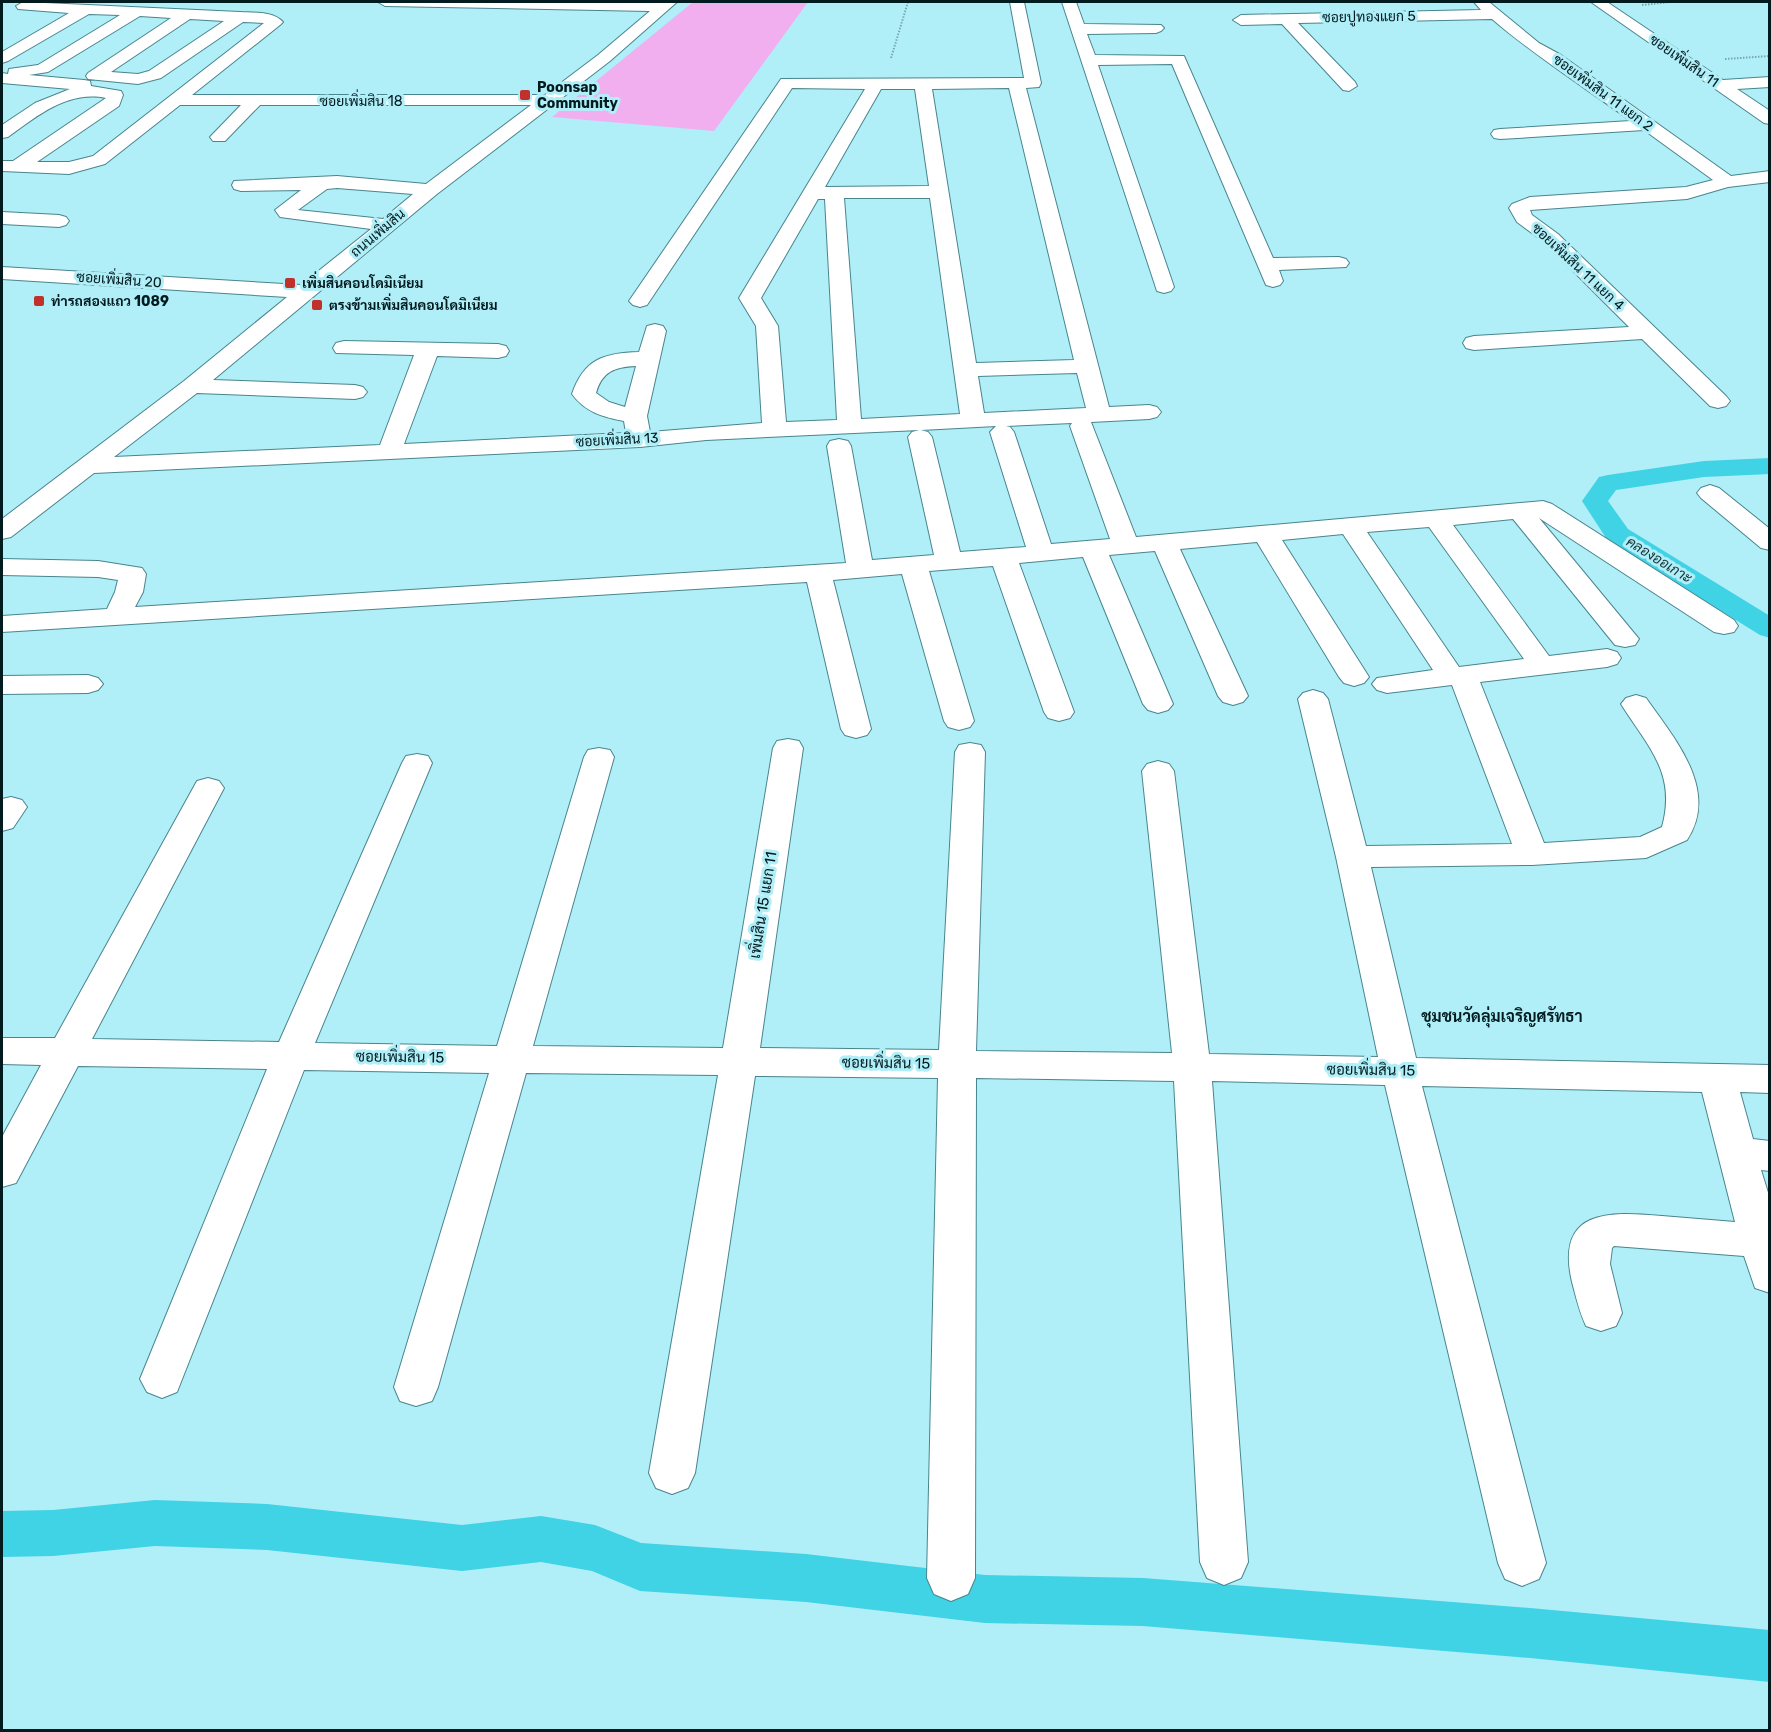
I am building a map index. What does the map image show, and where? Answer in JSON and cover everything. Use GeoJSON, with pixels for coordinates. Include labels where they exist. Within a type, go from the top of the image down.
{"type":"FeatureCollection","features":[{"type":"Feature","properties":{"kind":"street"},"geometry":{"type":"LineString","coordinates":[[385,2],[666,4]]}},
{"type":"Feature","properties":{"kind":"street"},"geometry":{"type":"LineString","coordinates":[[640,301],[787,83],[1033,83],[1017,2]]}},
{"type":"Feature","properties":{"kind":"street"},"geometry":{"type":"LineString","coordinates":[[1069,2],[1164,287]]}},
{"type":"Feature","properties":{"kind":"street"},"geometry":{"type":"LineString","coordinates":[[1321,2],[1340,18]]}},
{"type":"Feature","properties":{"kind":"street","name":"ซอยเพิ่มสิน 11 แยก 2"},"geometry":{"type":"LineString","coordinates":[[1481,2],[1533,46],[1555,58],[1727,182]]}},
{"type":"Feature","properties":{"kind":"street","name":"ซอยเพิ่มสิน 11"},"geometry":{"type":"LineString","coordinates":[[1598,2],[1770,119]]}},
{"type":"Feature","properties":{"kind":"street","name":"ถนนเพิ่มสิน"},"geometry":{"type":"LineString","coordinates":[[2,531],[192,386],[430,190],[604,57],[666,4]]}},
{"type":"Feature","properties":{"kind":"street"},"geometry":{"type":"LineString","coordinates":[[10,166],[69,168],[91,163],[175,95],[275,22],[269,19],[240,17],[23,6]]}},
{"type":"Feature","properties":{"kind":"street"},"geometry":{"type":"LineString","coordinates":[[2,58],[87,9]]}},
{"type":"Feature","properties":{"kind":"street"},"geometry":{"type":"LineString","coordinates":[[2,71],[33,72],[42,69],[137,12]]}},
{"type":"Feature","properties":{"kind":"street"},"geometry":{"type":"LineString","coordinates":[[125,87],[94,76],[187,14]]}},
{"type":"Feature","properties":{"kind":"street","name":"ซอยปูทองแยก 5"},"geometry":{"type":"LineString","coordinates":[[1241,20],[1340,18],[1362,24],[1496,14]]}},
{"type":"Feature","properties":{"kind":"street"},"geometry":{"type":"LineString","coordinates":[[2,133],[65,93],[125,87],[155,75],[240,17]]}},
{"type":"Feature","properties":{"kind":"street"},"geometry":{"type":"LineString","coordinates":[[1286,19],[1349,86]]}},
{"type":"Feature","properties":{"kind":"street"},"geometry":{"type":"LineString","coordinates":[[1078,29],[1156,28]]}},
{"type":"Feature","properties":{"kind":"street"},"geometry":{"type":"LineString","coordinates":[[1089,60],[1178,59],[1269,273],[1339,263]]}},
{"type":"Feature","properties":{"kind":"street"},"geometry":{"type":"LineString","coordinates":[[2,78],[125,87]]}},
{"type":"Feature","properties":{"kind":"street"},"geometry":{"type":"LineString","coordinates":[[1719,85],[1770,82]]}},
{"type":"Feature","properties":{"kind":"street"},"geometry":{"type":"LineString","coordinates":[[1016,83],[1087,366],[1089,416],[1126,546]]}},
{"type":"Feature","properties":{"kind":"street"},"geometry":{"type":"LineString","coordinates":[[774,424],[766,326],[750,298],[876,84]]}},
{"type":"Feature","properties":{"kind":"street"},"geometry":{"type":"LineString","coordinates":[[923,84],[972,414]]}},
{"type":"Feature","properties":{"kind":"street"},"geometry":{"type":"LineString","coordinates":[[10,166],[113,102],[125,87]]}},
{"type":"Feature","properties":{"kind":"street","name":"ซอยเพิ่มสิน 18"},"geometry":{"type":"LineString","coordinates":[[125,87],[175,95],[254,102],[546,100]]}},
{"type":"Feature","properties":{"kind":"street"},"geometry":{"type":"LineString","coordinates":[[2,88],[4,92],[2,93]]}},
{"type":"Feature","properties":{"kind":"street"},"geometry":{"type":"LineString","coordinates":[[219,137],[254,102]]}},
{"type":"Feature","properties":{"kind":"street"},"geometry":{"type":"LineString","coordinates":[[1500,134],[1647,125]]}},
{"type":"Feature","properties":{"kind":"street","name":"ซอยเพิ่มสิน 11 แยก 4"},"geometry":{"type":"LineString","coordinates":[[1718,401],[1551,238],[1524,218],[1519,208],[1530,203],[1687,193],[1727,182],[1770,176]]}},
{"type":"Feature","properties":{"kind":"street"},"geometry":{"type":"LineString","coordinates":[[241,184],[352,182],[430,190]]}},
{"type":"Feature","properties":{"kind":"street"},"geometry":{"type":"LineString","coordinates":[[322,184],[288,206],[286,213],[387,225]]}},
{"type":"Feature","properties":{"kind":"street"},"geometry":{"type":"LineString","coordinates":[[811,193],[939,192]]}},
{"type":"Feature","properties":{"kind":"street"},"geometry":{"type":"LineString","coordinates":[[834,193],[849,420]]}},
{"type":"Feature","properties":{"kind":"street"},"geometry":{"type":"LineString","coordinates":[[2,218],[59,221]]}},
{"type":"Feature","properties":{"kind":"street","name":"ซอยเพิ่มสิน 20"},"geometry":{"type":"LineString","coordinates":[[2,273],[308,292]]}},
{"type":"Feature","properties":{"kind":"street"},"geometry":{"type":"LineString","coordinates":[[640,440],[635,416],[655,331]]}},
{"type":"Feature","properties":{"kind":"street"},"geometry":{"type":"LineString","coordinates":[[1473,343],[1648,332]]}},
{"type":"Feature","properties":{"kind":"street"},"geometry":{"type":"LineString","coordinates":[[344,348],[498,351]]}},
{"type":"Feature","properties":{"kind":"street"},"geometry":{"type":"LineString","coordinates":[[389,452],[428,349]]}},
{"type":"Feature","properties":{"kind":"street"},"geometry":{"type":"LineString","coordinates":[[635,416],[606,410],[592,403],[584,394],[587,380],[608,362],[648,359]]}},
{"type":"Feature","properties":{"kind":"street"},"geometry":{"type":"LineString","coordinates":[[965,370],[1087,366]]}},
{"type":"Feature","properties":{"kind":"street"},"geometry":{"type":"LineString","coordinates":[[192,386],[355,392]]}},
{"type":"Feature","properties":{"kind":"street","name":"ซอยเพิ่มสิน 13"},"geometry":{"type":"LineString","coordinates":[[85,466],[640,440],[706,433],[1149,412]]}},
{"type":"Feature","properties":{"kind":"street"},"geometry":{"type":"LineString","coordinates":[[1002,432],[1041,553]]}},
{"type":"Feature","properties":{"kind":"street"},"geometry":{"type":"LineString","coordinates":[[920,436],[948,561]]}},
{"type":"Feature","properties":{"kind":"street"},"geometry":{"type":"LineString","coordinates":[[839,446],[860,569]]}},
{"type":"Feature","properties":{"kind":"street"},"geometry":{"type":"LineString","coordinates":[[1710,493],[1770,542]]}},
{"type":"Feature","properties":{"kind":"street"},"geometry":{"type":"LineString","coordinates":[[2,624],[818,573],[1520,512],[1543,508],[1724,626]]}},
{"type":"Feature","properties":{"kind":"street"},"geometry":{"type":"LineString","coordinates":[[1397,691],[1616,649],[1520,512]]}},
{"type":"Feature","properties":{"kind":"street"},"geometry":{"type":"LineString","coordinates":[[1436,519],[1536,655]]}},
{"type":"Feature","properties":{"kind":"street"},"geometry":{"type":"LineString","coordinates":[[1350,526],[1460,679],[1532,854]]}},
{"type":"Feature","properties":{"kind":"street"},"geometry":{"type":"LineString","coordinates":[[1265,534],[1354,677]]}},
{"type":"Feature","properties":{"kind":"street"},"geometry":{"type":"LineString","coordinates":[[1164,542],[1233,696]]}},
{"type":"Feature","properties":{"kind":"street"},"geometry":{"type":"LineString","coordinates":[[1093,549],[1158,704]]}},
{"type":"Feature","properties":{"kind":"street"},"geometry":{"type":"LineString","coordinates":[[1003,557],[1059,712]]}},
{"type":"Feature","properties":{"kind":"street"},"geometry":{"type":"LineString","coordinates":[[913,564],[965,736],[957,1064],[951,1578]]}},
{"type":"Feature","properties":{"kind":"street"},"geometry":{"type":"LineString","coordinates":[[2,567],[98,569],[133,574],[129,592],[116,618]]}},
{"type":"Feature","properties":{"kind":"street"},"geometry":{"type":"LineString","coordinates":[[818,573],[856,729]]}},
{"type":"Feature","properties":{"kind":"street"},"geometry":{"type":"LineString","coordinates":[[2,685],[88,684]]}},
{"type":"Feature","properties":{"kind":"street"},"geometry":{"type":"LineString","coordinates":[[1313,699],[1352,856],[1400,1071],[1522,1563]]}},
{"type":"Feature","properties":{"kind":"street"},"geometry":{"type":"LineString","coordinates":[[1352,856],[1532,854],[1646,847],[1676,833],[1683,808],[1683,788],[1678,772],[1636,704]]}},
{"type":"Feature","properties":{"kind":"street","name":"เพิ่มสิน 15 แยก 11"},"geometry":{"type":"LineString","coordinates":[[672,1473],[788,748]]}},
{"type":"Feature","properties":{"kind":"street"},"geometry":{"type":"LineString","coordinates":[[416,1387],[599,757]]}},
{"type":"Feature","properties":{"kind":"street"},"geometry":{"type":"LineString","coordinates":[[162,1379],[291,1056],[417,763]]}},
{"type":"Feature","properties":{"kind":"street"},"geometry":{"type":"LineString","coordinates":[[1158,771],[1192,1066],[1224,1562]]}},
{"type":"Feature","properties":{"kind":"street"},"geometry":{"type":"LineString","coordinates":[[2,1172],[208,788]]}},
{"type":"Feature","properties":{"kind":"street","name":"ซอยเพิ่มสิน 15"},"geometry":{"type":"LineString","coordinates":[[2,1051],[1192,1066],[1770,1079]]}},
{"type":"Feature","properties":{"kind":"street"},"geometry":{"type":"LineString","coordinates":[[1601,1313],[1589,1264],[1593,1241],[1605,1230],[1626,1228],[1766,1259],[1754,1154],[1717,1077]]}},
{"type":"Feature","properties":{"kind":"path"},"geometry":{"type":"LineString","coordinates":[[891,58],[908,2]]}},
{"type":"Feature","properties":{"kind":"shaded area"},"geometry":{"type":"Polygon","coordinates":[[[693,2],[808,2],[714,131],[552,117],[693,2]]]}},
{"type":"Feature","properties":{"kind":"waterway","name":"คลองออเกาะ"},"geometry":{"type":"LineString","coordinates":[[1770,466],[1704,469],[1608,483],[1595,501],[1618,535],[1770,629]]}},
{"type":"Feature","properties":{"kind":"waterway"},"geometry":{"type":"LineString","coordinates":[[2,1534],[53,1533],[155,1523],[267,1527],[462,1548],[541,1539],[595,1548],[640,1567],[806,1578],[985,1599],[1143,1602],[1530,1633],[1770,1656]]}},
{"type":"Feature","properties":{"kind":"place","name":"Poonsap Community"},"geometry":{"type":"Point","coordinates":[525,95]}},
{"type":"Feature","properties":{"kind":"place","name":"เพิ่มสินคอนโดมิเนียม"},"geometry":{"type":"Point","coordinates":[290,283]}},
{"type":"Feature","properties":{"kind":"place","name":"ท่ารถสองแถว 1089"},"geometry":{"type":"Point","coordinates":[39,301]}},
{"type":"Feature","properties":{"kind":"place","name":"ตรงข้ามเพิ่มสินคอนโดมิเนียม"},"geometry":{"type":"Point","coordinates":[317,305]}},
{"type":"Feature","properties":{"kind":"district","name":"ชุมชนวัดลุ่มเจริญศรัทธา"},"geometry":{"type":"Point","coordinates":[1502,1016]}}]}
